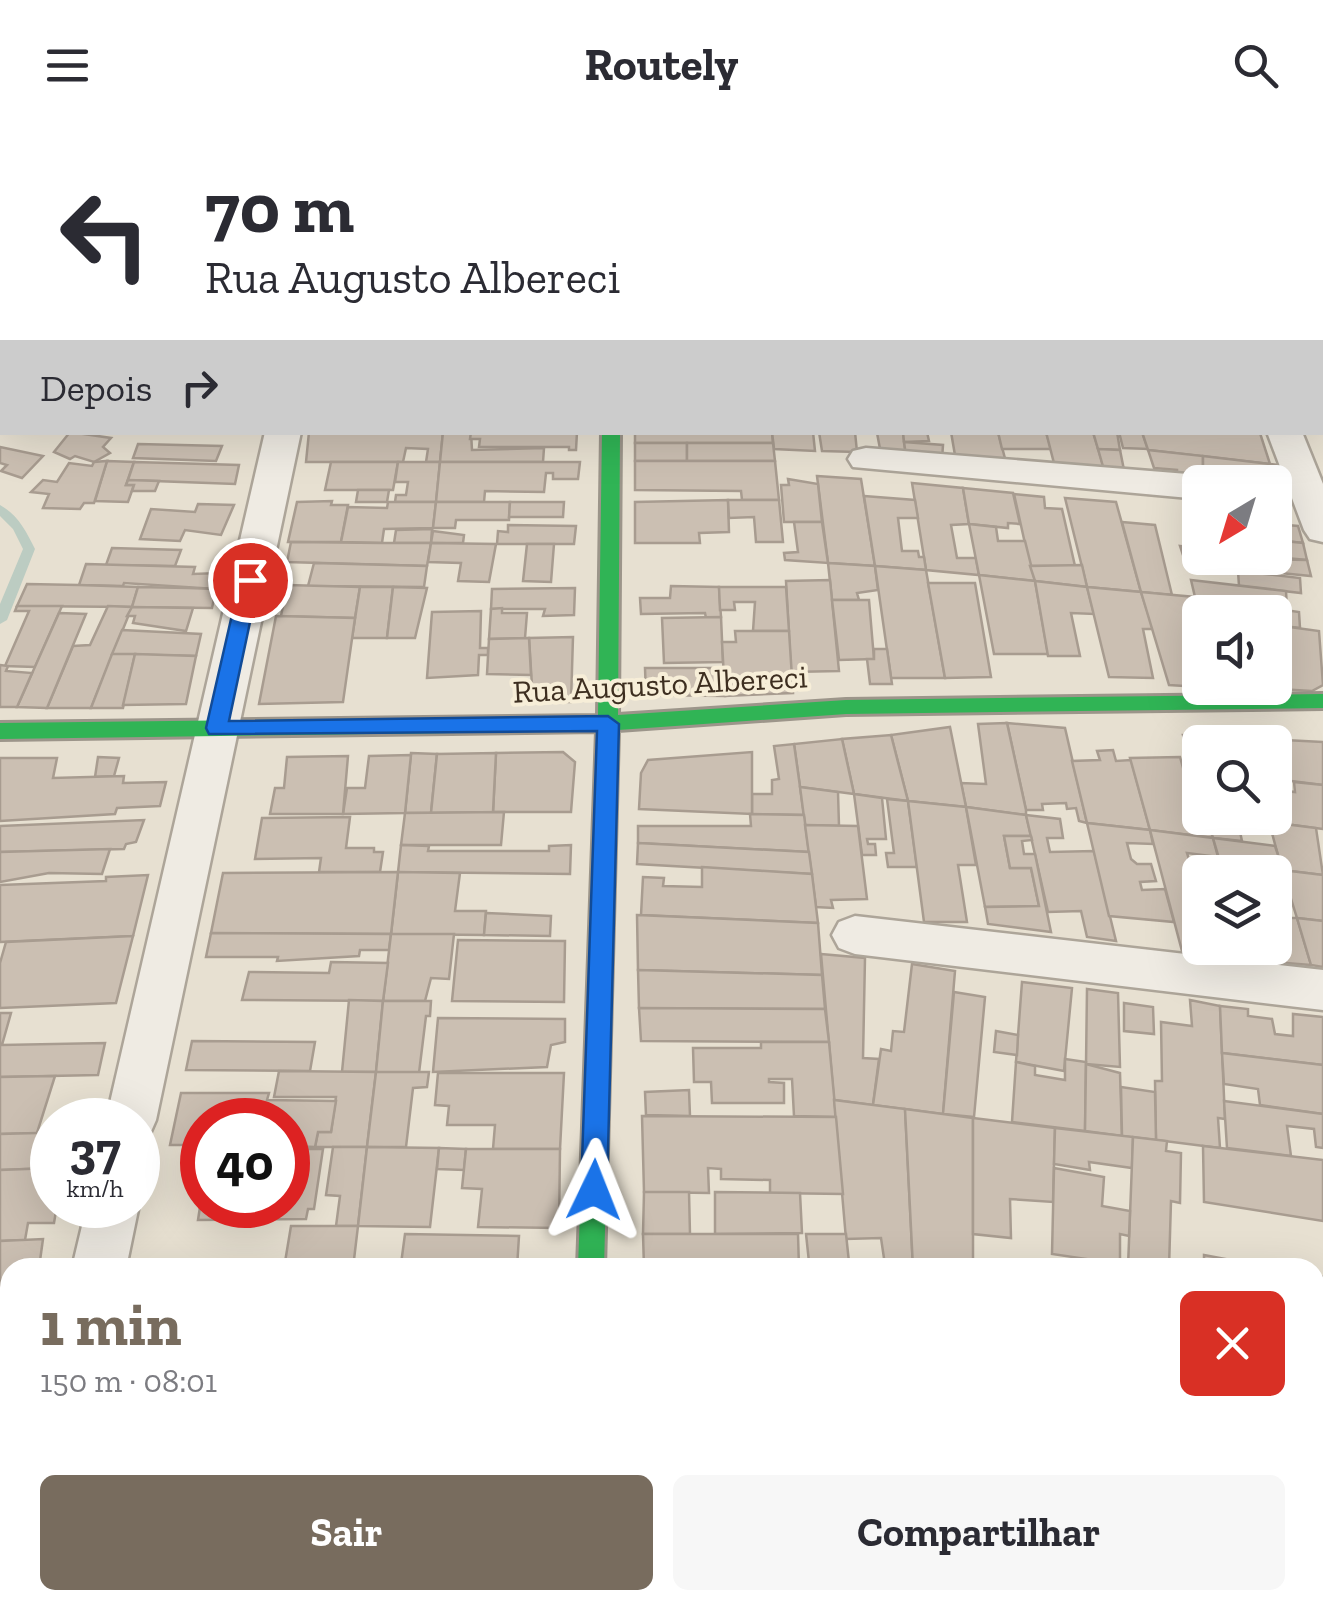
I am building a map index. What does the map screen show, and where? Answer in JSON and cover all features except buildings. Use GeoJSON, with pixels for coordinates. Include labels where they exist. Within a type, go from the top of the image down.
{"type":"FeatureCollection","features":[{"type":"Feature","properties":{"kind":"street"},"geometry":{"type":"LineString","coordinates":[[137,1098],[282,435]]}},
{"type":"Feature","properties":{"kind":"street"},"geometry":{"type":"LineString","coordinates":[[591,1258],[608,724],[610,435]]}},
{"type":"Feature","properties":{"kind":"street"},"geometry":{"type":"LineString","coordinates":[[1285,435],[1303,507]]}},
{"type":"Feature","properties":{"kind":"street"},"geometry":{"type":"LineString","coordinates":[[866,459],[1182,486]]}},
{"type":"Feature","properties":{"kind":"street","name":"Rua Augusto Albereci"},"geometry":{"type":"LineString","coordinates":[[0,731],[608,724],[846,707],[1323,701]]}},
{"type":"Feature","properties":{"kind":"street"},"geometry":{"type":"LineString","coordinates":[[855,934],[1323,990]]}},
{"type":"Feature","properties":{"kind":"street"},"geometry":{"type":"LineString","coordinates":[[102,1258],[108,1228]]}},
{"type":"Feature","properties":{"kind":"waterway"},"geometry":{"type":"LineString","coordinates":[[0,509],[18,527],[29,549],[0,620]]}},
{"type":"Feature","properties":{"kind":"traffic: fast"},"geometry":{"type":"LineString","coordinates":[[591,1258],[608,723],[611,435]]}},
{"type":"Feature","properties":{"kind":"traffic: fast"},"geometry":{"type":"LineString","coordinates":[[0,731],[608,723],[846,707],[1323,701]]}},
{"type":"Feature","properties":{"kind":"route"},"geometry":{"type":"LineString","coordinates":[[250,580],[216,728],[608,724],[594,1190]]}}]}
